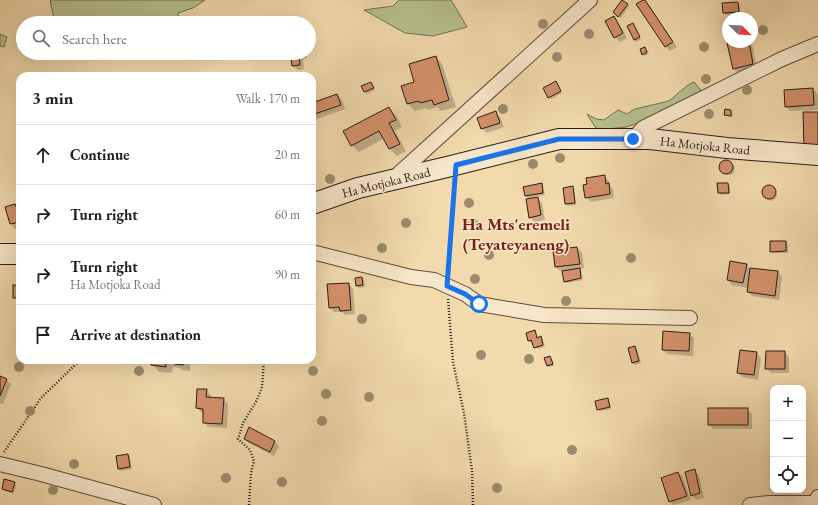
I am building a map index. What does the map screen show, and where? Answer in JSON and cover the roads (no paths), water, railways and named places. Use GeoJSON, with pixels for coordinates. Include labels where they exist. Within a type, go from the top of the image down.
{"type":"FeatureCollection","features":[{"type":"Feature","properties":{"kind":"street"},"geometry":{"type":"LineString","coordinates":[[390,180],[397,176],[590,0]]}},
{"type":"Feature","properties":{"kind":"street"},"geometry":{"type":"LineString","coordinates":[[633,139],[643,128],[782,59],[818,44]]}},
{"type":"Feature","properties":{"kind":"street","name":"Ha Motjoka Road"},"geometry":{"type":"LineString","coordinates":[[316,203],[358,188],[559,139],[633,139],[818,155]]}},
{"type":"Feature","properties":{"kind":"street"},"geometry":{"type":"LineString","coordinates":[[316,253],[412,277],[434,280],[465,294],[479,304],[544,315],[690,318]]}},
{"type":"Feature","properties":{"kind":"street"},"geometry":{"type":"LineString","coordinates":[[0,254],[16,254]]}},
{"type":"Feature","properties":{"kind":"street"},"geometry":{"type":"LineString","coordinates":[[0,464],[154,505]]}},
{"type":"Feature","properties":{"kind":"street"},"geometry":{"type":"LineString","coordinates":[[750,505],[769,503],[816,503],[818,497]]}},
{"type":"Feature","properties":{"kind":"district","name":"Ha Mts'eremeli (Teyateyaneng)"},"geometry":{"type":"Point","coordinates":[516,234]}}]}
